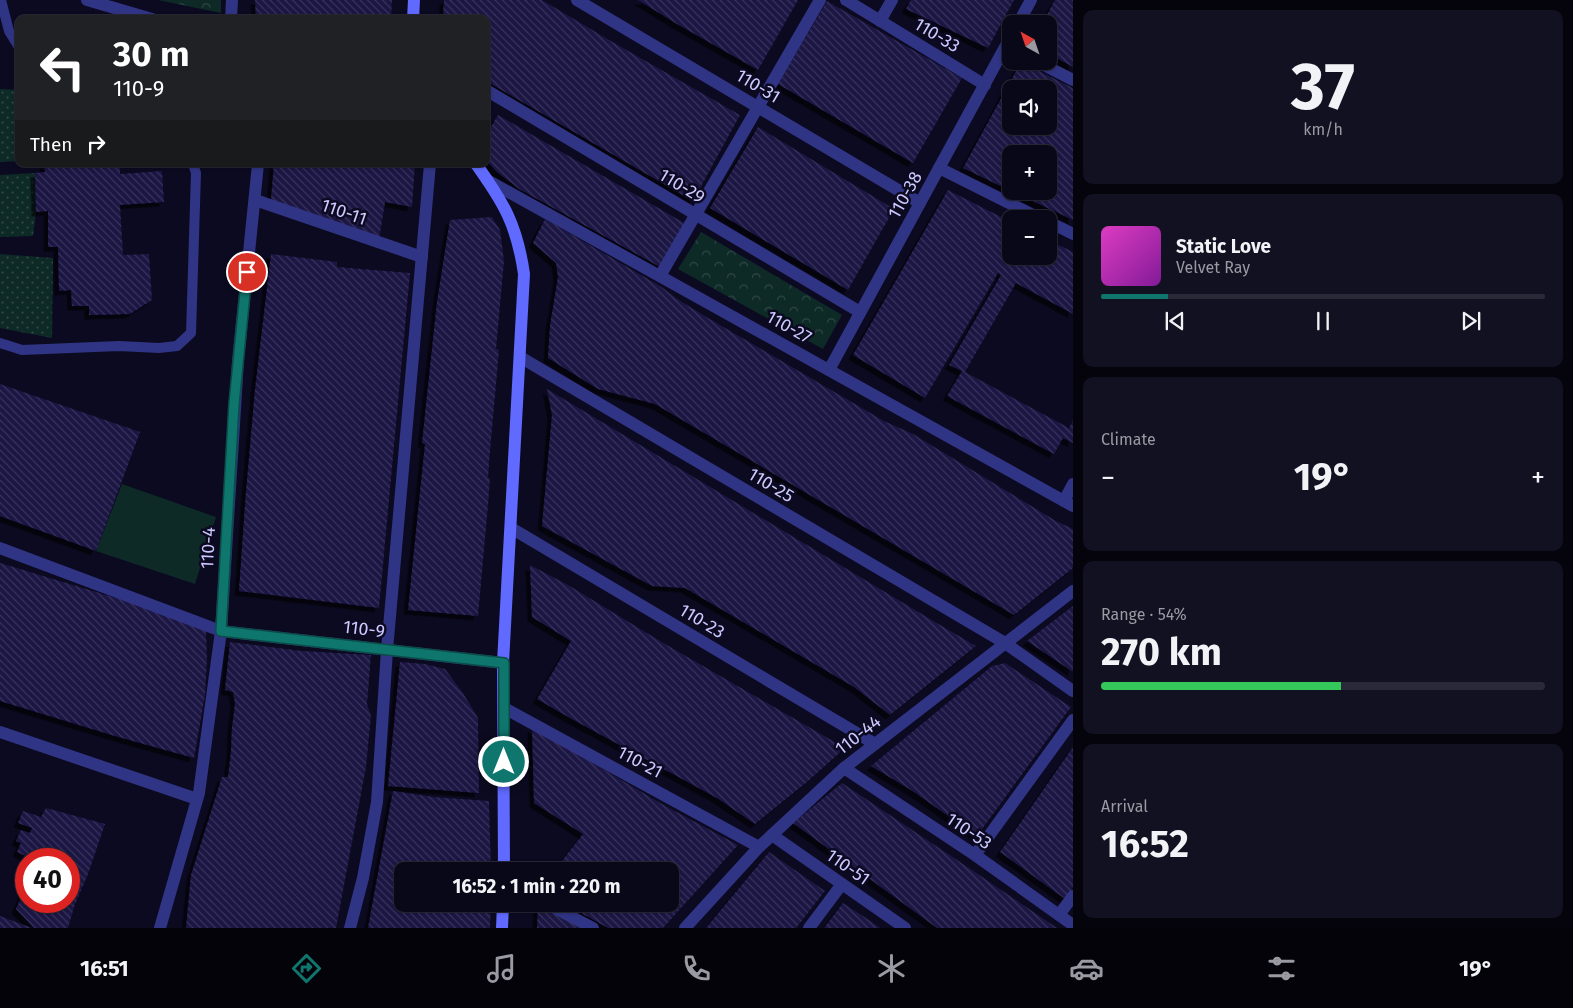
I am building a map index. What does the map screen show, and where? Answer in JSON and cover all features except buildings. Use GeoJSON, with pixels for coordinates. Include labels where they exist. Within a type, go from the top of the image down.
{"type":"FeatureCollection","features":[{"type":"Feature","properties":{"kind":"street"},"geometry":{"type":"LineString","coordinates":[[87,0],[109,3],[141,15]]}},
{"type":"Feature","properties":{"kind":"street"},"geometry":{"type":"LineString","coordinates":[[231,15],[232,0]]}},
{"type":"Feature","properties":{"kind":"street"},"geometry":{"type":"LineString","coordinates":[[414,0],[414,15]]}},
{"type":"Feature","properties":{"kind":"street","name":"110-31"},"geometry":{"type":"LineString","coordinates":[[577,0],[920,203]]}},
{"type":"Feature","properties":{"kind":"street"},"geometry":{"type":"LineString","coordinates":[[660,276],[820,0]]}},
{"type":"Feature","properties":{"kind":"street","name":"110-33"},"geometry":{"type":"LineString","coordinates":[[846,0],[985,84]]}},
{"type":"Feature","properties":{"kind":"street"},"geometry":{"type":"LineString","coordinates":[[880,21],[892,0]]}},
{"type":"Feature","properties":{"kind":"street"},"geometry":{"type":"LineString","coordinates":[[1023,15],[1031,0]]}},
{"type":"Feature","properties":{"kind":"street","name":"110-38"},"geometry":{"type":"LineString","coordinates":[[828,370],[1002,56]]}},
{"type":"Feature","properties":{"kind":"street"},"geometry":{"type":"LineString","coordinates":[[1054,70],[1073,80]]}},
{"type":"Feature","properties":{"kind":"street","name":"110-29"},"geometry":{"type":"LineString","coordinates":[[490,92],[860,312]]}},
{"type":"Feature","properties":{"kind":"street","name":"110-4"},"geometry":{"type":"LineString","coordinates":[[160,928],[197,798],[221,631],[236,386],[258,167]]}},
{"type":"Feature","properties":{"kind":"street"},"geometry":{"type":"LineString","coordinates":[[350,928],[377,802],[387,650],[430,167]]}},
{"type":"Feature","properties":{"kind":"street"},"geometry":{"type":"LineString","coordinates":[[478,167],[502,201],[513,224],[520,248],[524,274],[504,663],[504,862]]}},
{"type":"Feature","properties":{"kind":"street"},"geometry":{"type":"LineString","coordinates":[[939,168],[1024,210]]}},
{"type":"Feature","properties":{"kind":"street","name":"110-27"},"geometry":{"type":"LineString","coordinates":[[487,180],[1069,503]]}},
{"type":"Feature","properties":{"kind":"street","name":"110-11"},"geometry":{"type":"LineString","coordinates":[[254,200],[422,257]]}},
{"type":"Feature","properties":{"kind":"street"},"geometry":{"type":"LineString","coordinates":[[1057,226],[1073,234]]}},
{"type":"Feature","properties":{"kind":"street","name":"110-25"},"geometry":{"type":"LineString","coordinates":[[520,357],[1005,643],[1073,691]]}},
{"type":"Feature","properties":{"kind":"street"},"geometry":{"type":"LineString","coordinates":[[1069,503],[1073,484]]}},
{"type":"Feature","properties":{"kind":"street","name":"110-23"},"geometry":{"type":"LineString","coordinates":[[511,528],[875,744]]}},
{"type":"Feature","properties":{"kind":"street","name":"110-9"},"geometry":{"type":"LineString","coordinates":[[0,548],[221,631],[504,663]]}},
{"type":"Feature","properties":{"kind":"street","name":"110-44"},"geometry":{"type":"LineString","coordinates":[[685,928],[759,847],[844,768],[1073,591]]}},
{"type":"Feature","properties":{"kind":"street","name":"110-21"},"geometry":{"type":"LineString","coordinates":[[504,708],[759,847]]}},
{"type":"Feature","properties":{"kind":"street"},"geometry":{"type":"LineString","coordinates":[[975,855],[1073,720]]}},
{"type":"Feature","properties":{"kind":"street"},"geometry":{"type":"LineString","coordinates":[[0,732],[197,798]]}},
{"type":"Feature","properties":{"kind":"street","name":"110-53"},"geometry":{"type":"LineString","coordinates":[[844,768],[975,855],[1073,925]]}},
{"type":"Feature","properties":{"kind":"street","name":"110-51"},"geometry":{"type":"LineString","coordinates":[[772,835],[905,928]]}},
{"type":"Feature","properties":{"kind":"street"},"geometry":{"type":"LineString","coordinates":[[809,928],[842,884]]}},
{"type":"Feature","properties":{"kind":"street"},"geometry":{"type":"LineString","coordinates":[[1059,915],[1073,896]]}},
{"type":"Feature","properties":{"kind":"street"},"geometry":{"type":"LineString","coordinates":[[502,928],[503,912]]}},
{"type":"Feature","properties":{"kind":"street"},"geometry":{"type":"LineString","coordinates":[[562,912],[593,928]]}},
{"type":"Feature","properties":{"kind":"lane"},"geometry":{"type":"LineString","coordinates":[[1,0],[9,31],[15,41]]}},
{"type":"Feature","properties":{"kind":"lane"},"geometry":{"type":"LineString","coordinates":[[0,343],[22,350],[119,346],[159,348],[177,346],[191,333],[196,173],[194,167]]}},
{"type":"Feature","properties":{"kind":"green space"},"geometry":{"type":"Polygon","coordinates":[[[158,0],[221,0],[221,13],[158,0]]]}},
{"type":"Feature","properties":{"kind":"green space"},"geometry":{"type":"Polygon","coordinates":[[[0,89],[15,90],[15,161],[0,162],[0,89]]]}},
{"type":"Feature","properties":{"kind":"green space"},"geometry":{"type":"Polygon","coordinates":[[[35,173],[36,212],[33,236],[0,237],[0,175],[35,173]]]}},
{"type":"Feature","properties":{"kind":"green space"},"geometry":{"type":"Polygon","coordinates":[[[701,232],[842,315],[823,349],[678,269],[701,232]]]}},
{"type":"Feature","properties":{"kind":"green space"},"geometry":{"type":"Polygon","coordinates":[[[0,254],[53,258],[52,338],[0,328],[0,254]]]}},
{"type":"Feature","properties":{"kind":"green space"},"geometry":{"type":"Polygon","coordinates":[[[122,484],[216,517],[195,584],[96,551],[122,484]]]}},
{"type":"Feature","properties":{"kind":"route"},"geometry":{"type":"LineString","coordinates":[[247,272],[234,404],[221,631],[504,663],[504,762]]}}]}
